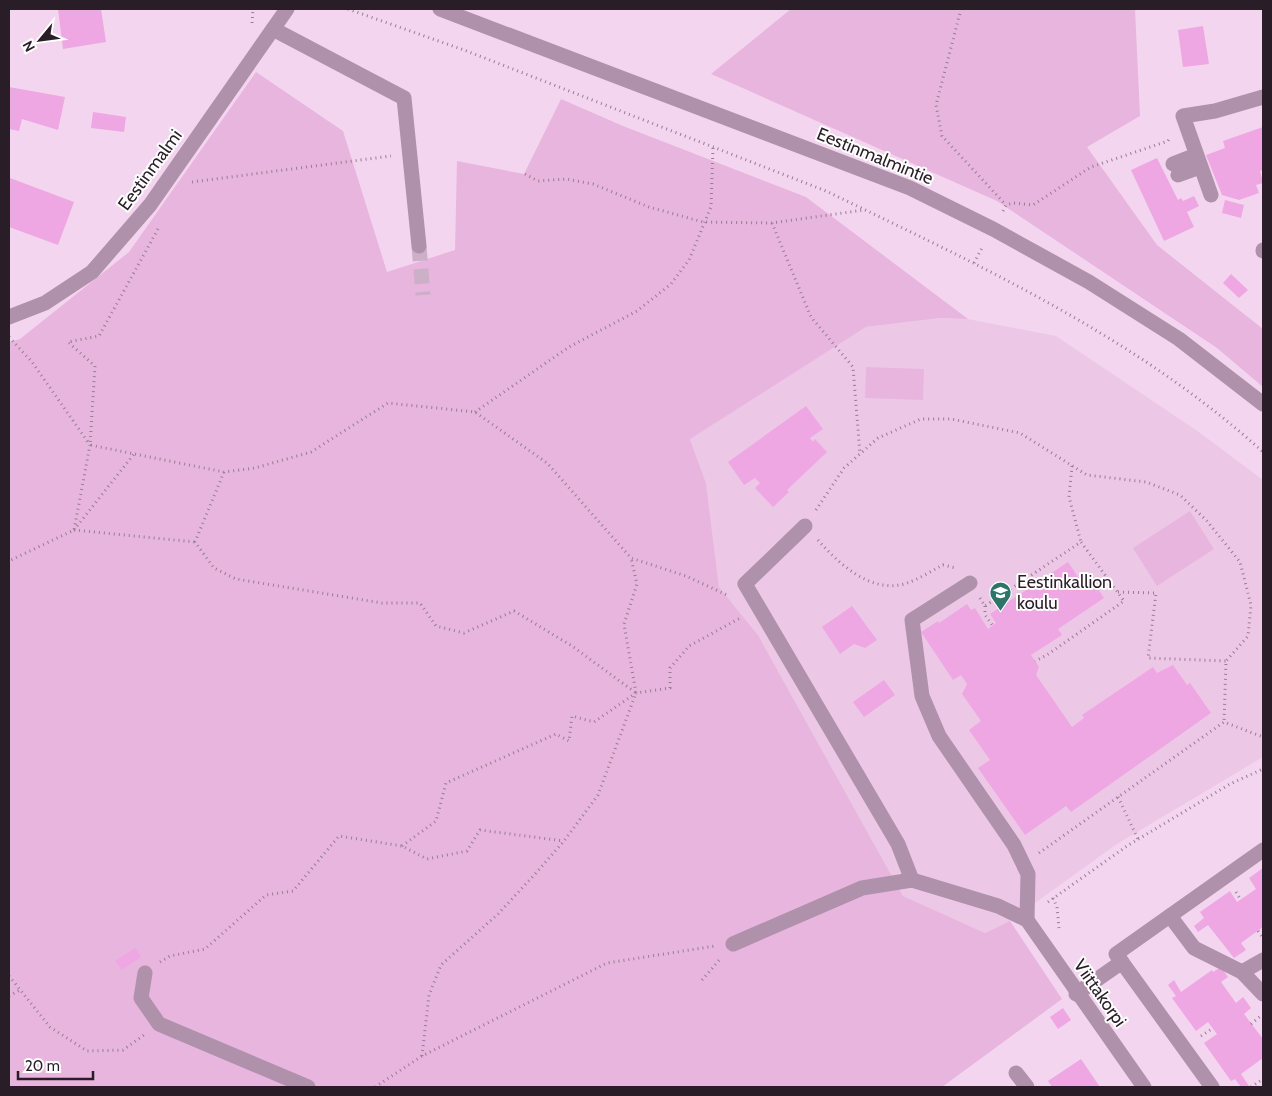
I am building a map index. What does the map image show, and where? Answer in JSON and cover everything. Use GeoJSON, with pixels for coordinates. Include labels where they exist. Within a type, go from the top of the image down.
{"type":"FeatureCollection","features":[{"type":"Feature","properties":{"kind":"street","name":"Eestinmalmi"},"geometry":{"type":"LineString","coordinates":[[9,317],[45,303],[92,272],[150,205],[287,9]]}},
{"type":"Feature","properties":{"kind":"street","name":"Eestinmalmintie"},"geometry":{"type":"LineString","coordinates":[[440,9],[910,188],[993,229],[1089,282],[1180,339],[1263,404]]}},
{"type":"Feature","properties":{"kind":"street"},"geometry":{"type":"LineString","coordinates":[[273,29],[404,98],[419,246]]}},
{"type":"Feature","properties":{"kind":"street"},"geometry":{"type":"LineString","coordinates":[[1211,195],[1183,116],[1215,111],[1263,97]]}},
{"type":"Feature","properties":{"kind":"street"},"geometry":{"type":"LineString","coordinates":[[1175,169],[1198,161]]}},
{"type":"Feature","properties":{"kind":"street"},"geometry":{"type":"LineString","coordinates":[[805,526],[744,584],[898,844],[912,880]]}},
{"type":"Feature","properties":{"kind":"street"},"geometry":{"type":"LineString","coordinates":[[733,944],[862,888],[912,880],[998,906],[1027,920],[1028,874],[1014,845],[939,736],[922,696],[912,620],[970,583]]}},
{"type":"Feature","properties":{"kind":"street"},"geometry":{"type":"LineString","coordinates":[[1212,1087],[1116,954],[1263,850]]}},
{"type":"Feature","properties":{"kind":"street"},"geometry":{"type":"LineString","coordinates":[[1170,916],[1194,948],[1242,972],[1263,994]]}},
{"type":"Feature","properties":{"kind":"street","name":"Viittakorpi"},"geometry":{"type":"LineString","coordinates":[[1027,920],[1076,994],[1144,1087]]}},
{"type":"Feature","properties":{"kind":"street"},"geometry":{"type":"LineString","coordinates":[[1242,972],[1263,960]]}},
{"type":"Feature","properties":{"kind":"street"},"geometry":{"type":"LineString","coordinates":[[1076,994],[1122,962]]}},
{"type":"Feature","properties":{"kind":"street"},"geometry":{"type":"LineString","coordinates":[[145,973],[141,998],[159,1024],[308,1087]]}},
{"type":"Feature","properties":{"kind":"street"},"geometry":{"type":"LineString","coordinates":[[1016,1073],[1027,1087]]}},
{"type":"Feature","properties":{"kind":"path"},"geometry":{"type":"LineString","coordinates":[[348,9],[464,50],[826,191],[974,263],[1113,339],[1172,378],[1235,426],[1263,452]]}},
{"type":"Feature","properties":{"kind":"path"},"geometry":{"type":"LineString","coordinates":[[961,9],[936,105],[942,136],[1006,205]]}},
{"type":"Feature","properties":{"kind":"path"},"geometry":{"type":"LineString","coordinates":[[1002,212],[1006,205],[1013,203],[1033,205],[1090,167],[1168,141],[1183,116]]}},
{"type":"Feature","properties":{"kind":"path"},"geometry":{"type":"LineString","coordinates":[[475,412],[569,347],[638,311],[671,284],[689,260],[703,222],[711,207],[714,148]]}},
{"type":"Feature","properties":{"kind":"path"},"geometry":{"type":"LineString","coordinates":[[164,186],[409,153]]}},
{"type":"Feature","properties":{"kind":"path"},"geometry":{"type":"LineString","coordinates":[[524,174],[538,181],[566,179],[594,184],[649,207],[703,222],[772,223],[864,210]]}},
{"type":"Feature","properties":{"kind":"path"},"geometry":{"type":"LineString","coordinates":[[74,530],[90,444],[95,366],[68,342],[99,336],[159,228],[150,205]]}},
{"type":"Feature","properties":{"kind":"path"},"geometry":{"type":"LineString","coordinates":[[772,223],[811,317],[853,367],[860,454]]}},
{"type":"Feature","properties":{"kind":"path"},"geometry":{"type":"LineString","coordinates":[[974,263],[983,246]]}},
{"type":"Feature","properties":{"kind":"path"},"geometry":{"type":"LineString","coordinates":[[9,337],[32,362],[90,444],[224,472],[255,468],[311,452],[388,403],[475,412],[547,462],[631,558],[637,584],[624,624],[636,693],[598,795],[564,841],[498,914],[441,965],[430,995],[422,1056]]}},
{"type":"Feature","properties":{"kind":"path"},"geometry":{"type":"LineString","coordinates":[[993,626],[985,615],[985,606],[959,569],[943,565],[906,583],[894,586],[878,584],[860,578],[829,553],[805,526],[844,468],[878,438],[921,419],[951,419],[1020,433],[1087,475],[1146,482],[1180,495],[1207,521],[1240,562],[1251,605],[1248,636],[1226,660],[1224,722]]}},
{"type":"Feature","properties":{"kind":"path"},"geometry":{"type":"LineString","coordinates":[[9,561],[74,530],[134,454]]}},
{"type":"Feature","properties":{"kind":"path"},"geometry":{"type":"LineString","coordinates":[[1035,661],[1047,655],[1124,601],[1082,542],[1069,497],[1072,466]]}},
{"type":"Feature","properties":{"kind":"path"},"geometry":{"type":"LineString","coordinates":[[195,542],[224,472]]}},
{"type":"Feature","properties":{"kind":"path"},"geometry":{"type":"LineString","coordinates":[[74,530],[195,542],[214,568],[236,579],[382,604],[420,602],[436,626],[464,633],[514,611],[572,646],[636,693]]}},
{"type":"Feature","properties":{"kind":"path"},"geometry":{"type":"LineString","coordinates":[[985,606],[1082,542]]}},
{"type":"Feature","properties":{"kind":"path"},"geometry":{"type":"LineString","coordinates":[[631,558],[686,576],[758,609]]}},
{"type":"Feature","properties":{"kind":"path"},"geometry":{"type":"LineString","coordinates":[[1117,592],[1156,593],[1148,658],[1226,660]]}},
{"type":"Feature","properties":{"kind":"path"},"geometry":{"type":"LineString","coordinates":[[402,846],[436,821],[446,783],[556,734],[568,741],[572,716],[594,722],[636,693],[670,688],[670,668],[689,646],[758,609]]}},
{"type":"Feature","properties":{"kind":"path"},"geometry":{"type":"LineString","coordinates":[[1224,722],[1263,738]]}},
{"type":"Feature","properties":{"kind":"path"},"geometry":{"type":"LineString","coordinates":[[1023,864],[1224,722]]}},
{"type":"Feature","properties":{"kind":"path"},"geometry":{"type":"LineString","coordinates":[[1053,898],[1138,839],[1230,784],[1263,769]]}},
{"type":"Feature","properties":{"kind":"path"},"geometry":{"type":"LineString","coordinates":[[1118,797],[1138,839]]}},
{"type":"Feature","properties":{"kind":"path"},"geometry":{"type":"LineString","coordinates":[[145,973],[170,956],[205,949],[266,895],[293,891],[339,836],[402,846],[427,859],[467,851],[480,830],[564,841]]}},
{"type":"Feature","properties":{"kind":"path"},"geometry":{"type":"LineString","coordinates":[[1258,931],[1263,938]]}},
{"type":"Feature","properties":{"kind":"path"},"geometry":{"type":"LineString","coordinates":[[375,1087],[422,1056],[607,964],[733,944]]}},
{"type":"Feature","properties":{"kind":"path"},"geometry":{"type":"LineString","coordinates":[[702,980],[733,944]]}},
{"type":"Feature","properties":{"kind":"path"},"geometry":{"type":"LineString","coordinates":[[9,976],[50,1027],[87,1051],[123,1050],[159,1024]]}},
{"type":"Feature","properties":{"kind":"path"},"geometry":{"type":"LineString","coordinates":[[9,996],[20,990]]}},
{"type":"Feature","properties":{"kind":"path"},"geometry":{"type":"LineString","coordinates":[[1251,1024],[1263,1014]]}},
{"type":"Feature","properties":{"kind":"path"},"geometry":{"type":"LineString","coordinates":[[1251,1087],[1263,1078]]}},
{"type":"Feature","properties":{"kind":"shaded area"},"geometry":{"type":"Polygon","coordinates":[[[791,9],[1135,9],[1140,116],[1087,147],[1157,245],[1263,329],[1263,387],[1217,348],[997,201],[711,74],[791,9]]]}},
{"type":"Feature","properties":{"kind":"shaded area"},"geometry":{"type":"Polygon","coordinates":[[[256,72],[343,131],[387,272],[455,250],[457,161],[524,174],[561,99],[623,126],[806,197],[968,319],[940,318],[866,327],[690,439],[706,483],[719,587],[758,635],[903,896],[985,933],[1010,921],[1062,999],[942,1087],[9,1087],[9,342],[20,339],[129,252],[256,72]]]}},
{"type":"Feature","properties":{"kind":"shaded area","name":"Eestinkallion koulu"},"geometry":{"type":"Polygon","coordinates":[[[940,318],[968,319],[1056,336],[1199,432],[1263,480],[1263,757],[1117,844],[1010,921],[985,933],[903,896],[758,635],[719,587],[706,483],[690,438],[866,327],[940,318]]]}},
{"type":"Feature","properties":{"kind":"shaded area"},"geometry":{"type":"Polygon","coordinates":[[[866,367],[924,369],[923,400],[865,398],[866,367]]]}},
{"type":"Feature","properties":{"kind":"shaded area"},"geometry":{"type":"Polygon","coordinates":[[[1190,511],[1214,549],[1157,586],[1133,548],[1190,511]]]}},
{"type":"Feature","properties":{"kind":"building"},"geometry":{"type":"Polygon","coordinates":[[[58,9],[101,9],[106,42],[63,49],[58,9]]]}},
{"type":"Feature","properties":{"kind":"building"},"geometry":{"type":"Polygon","coordinates":[[[1203,26],[1209,64],[1183,67],[1178,30],[1203,26]]]}},
{"type":"Feature","properties":{"kind":"building"},"geometry":{"type":"Polygon","coordinates":[[[9,87],[65,97],[58,130],[22,119],[19,131],[9,129],[9,87]]]}},
{"type":"Feature","properties":{"kind":"building"},"geometry":{"type":"Polygon","coordinates":[[[93,112],[126,117],[124,132],[91,128],[93,112]]]}},
{"type":"Feature","properties":{"kind":"building"},"geometry":{"type":"Polygon","coordinates":[[[1263,127],[1263,170],[1260,171],[1263,183],[1256,185],[1259,193],[1239,200],[1222,195],[1206,155],[1225,148],[1223,141],[1263,127]]]}},
{"type":"Feature","properties":{"kind":"building"},"geometry":{"type":"Polygon","coordinates":[[[1157,158],[1178,200],[1181,198],[1183,201],[1194,196],[1199,206],[1187,212],[1194,227],[1164,241],[1131,170],[1157,158]]]}},
{"type":"Feature","properties":{"kind":"building"},"geometry":{"type":"Polygon","coordinates":[[[10,178],[74,202],[58,245],[9,227],[10,178]]]}},
{"type":"Feature","properties":{"kind":"building"},"geometry":{"type":"Polygon","coordinates":[[[1225,200],[1244,205],[1241,218],[1222,213],[1225,200]]]}},
{"type":"Feature","properties":{"kind":"building"},"geometry":{"type":"Polygon","coordinates":[[[1231,274],[1248,290],[1239,298],[1223,283],[1231,274]]]}},
{"type":"Feature","properties":{"kind":"building"},"geometry":{"type":"Polygon","coordinates":[[[806,406],[823,429],[810,438],[813,442],[815,439],[827,452],[787,490],[789,492],[773,507],[755,488],[760,483],[755,478],[744,485],[728,462],[806,406]]]}},
{"type":"Feature","properties":{"kind":"building"},"geometry":{"type":"Polygon","coordinates":[[[1068,562],[1085,587],[1093,581],[1104,598],[1058,629],[1062,635],[1031,655],[1039,667],[1036,675],[1072,727],[1084,718],[1082,715],[1153,667],[1157,673],[1173,665],[1187,685],[1190,683],[1211,713],[1071,812],[1066,806],[1025,835],[978,768],[990,760],[969,730],[981,721],[962,694],[967,684],[961,675],[953,680],[921,632],[938,621],[939,623],[967,604],[971,610],[975,608],[988,629],[996,623],[990,614],[1068,562]]]}},
{"type":"Feature","properties":{"kind":"building"},"geometry":{"type":"Polygon","coordinates":[[[852,606],[877,640],[865,648],[854,644],[840,654],[822,627],[852,606]]]}},
{"type":"Feature","properties":{"kind":"building"},"geometry":{"type":"Polygon","coordinates":[[[884,680],[895,695],[864,717],[853,702],[884,680]]]}},
{"type":"Feature","properties":{"kind":"building"},"geometry":{"type":"Polygon","coordinates":[[[1263,868],[1263,927],[1241,943],[1246,950],[1234,958],[1208,925],[1198,932],[1194,926],[1204,918],[1200,912],[1230,891],[1237,902],[1256,889],[1249,878],[1263,868]]]}},
{"type":"Feature","properties":{"kind":"building"},"geometry":{"type":"Polygon","coordinates":[[[135,948],[141,957],[122,970],[115,961],[135,948]]]}},
{"type":"Feature","properties":{"kind":"building"},"geometry":{"type":"Polygon","coordinates":[[[1221,967],[1228,977],[1221,982],[1236,1003],[1243,997],[1251,1008],[1244,1014],[1263,1039],[1263,1058],[1241,1074],[1248,1087],[1241,1087],[1235,1079],[1231,1081],[1204,1043],[1217,1034],[1208,1022],[1196,1031],[1172,998],[1176,996],[1168,985],[1174,980],[1181,992],[1212,970],[1213,972],[1221,967]]]}},
{"type":"Feature","properties":{"kind":"building"},"geometry":{"type":"Polygon","coordinates":[[[1063,1008],[1071,1020],[1058,1029],[1050,1017],[1063,1008]]]}},
{"type":"Feature","properties":{"kind":"building"},"geometry":{"type":"Polygon","coordinates":[[[1081,1059],[1100,1087],[1052,1087],[1048,1081],[1081,1059]]]}},
{"type":"Feature","properties":{"kind":"tunnel"},"geometry":{"type":"LineString","coordinates":[[419,246],[423,295]]}},
{"type":"Feature","properties":{"kind":"place","name":"Eestinkallion koulu"},"geometry":{"type":"Point","coordinates":[1001,611]}}]}
